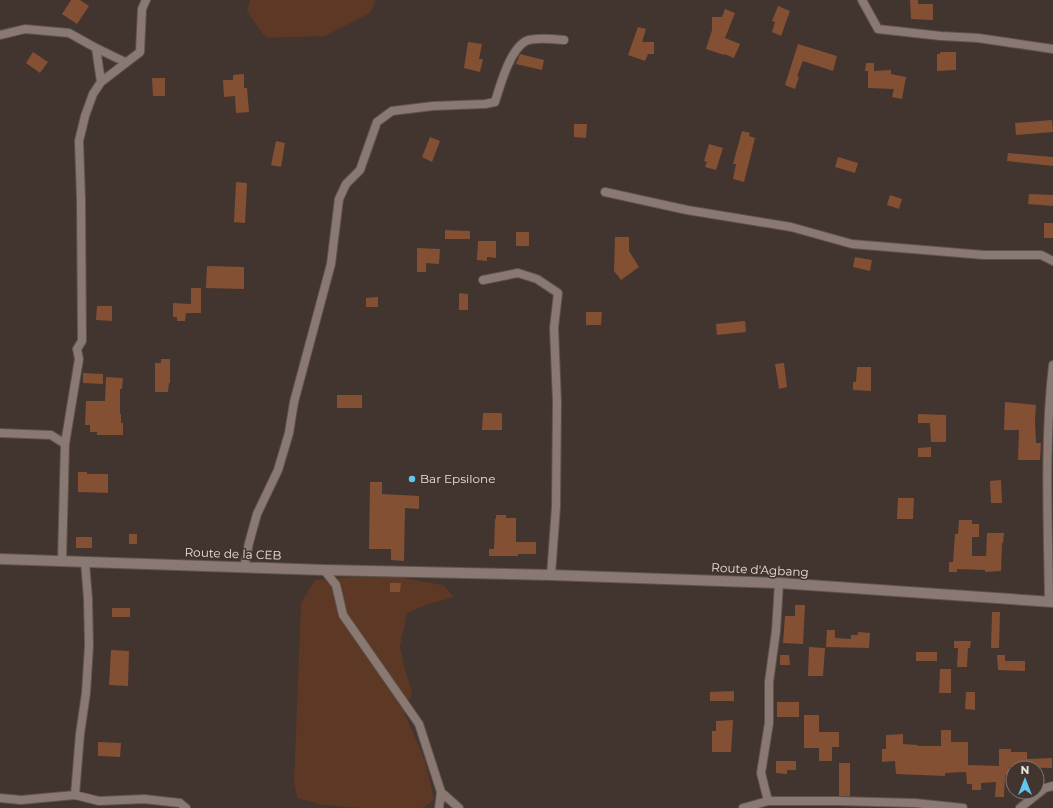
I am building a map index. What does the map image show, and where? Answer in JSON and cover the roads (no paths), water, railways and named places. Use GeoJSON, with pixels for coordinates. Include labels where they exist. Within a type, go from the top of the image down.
{"type":"FeatureCollection","features":[{"type":"Feature","properties":{"kind":"main road","name":"Route de la CEB"},"geometry":{"type":"LineString","coordinates":[[0,559],[465,574]]}},
{"type":"Feature","properties":{"kind":"main road","name":"Route d'Agbang"},"geometry":{"type":"LineString","coordinates":[[465,574],[551,575],[779,583],[1051,602]]}},
{"type":"Feature","properties":{"kind":"street"},"geometry":{"type":"LineString","coordinates":[[62,560],[65,444],[79,359],[77,349],[82,341],[79,141],[85,116],[94,94],[101,82],[125,62],[140,52],[142,9],[146,0]]}},
{"type":"Feature","properties":{"kind":"street"},"geometry":{"type":"LineString","coordinates":[[862,0],[878,28],[941,36],[978,38],[1053,49]]}},
{"type":"Feature","properties":{"kind":"street"},"geometry":{"type":"LineString","coordinates":[[0,35],[25,28],[69,33],[125,62]]}},
{"type":"Feature","properties":{"kind":"street"},"geometry":{"type":"LineString","coordinates":[[244,568],[257,514],[278,470],[289,433],[294,402],[331,264],[339,199],[346,184],[360,170],[377,122],[392,111],[432,106],[485,104],[495,102],[506,69],[515,51],[526,41],[547,38],[564,40]]}},
{"type":"Feature","properties":{"kind":"street"},"geometry":{"type":"LineString","coordinates":[[96,48],[101,82]]}},
{"type":"Feature","properties":{"kind":"street"},"geometry":{"type":"LineString","coordinates":[[605,192],[687,210],[790,227],[852,244],[984,255],[1041,255],[1053,260]]}},
{"type":"Feature","properties":{"kind":"street"},"geometry":{"type":"LineString","coordinates":[[483,280],[518,274],[537,279],[558,293],[554,328],[557,402],[556,507],[551,575]]}},
{"type":"Feature","properties":{"kind":"street"},"geometry":{"type":"LineString","coordinates":[[1051,602],[1048,523],[1049,400],[1053,365]]}},
{"type":"Feature","properties":{"kind":"street"},"geometry":{"type":"LineString","coordinates":[[0,433],[51,435],[65,444]]}},
{"type":"Feature","properties":{"kind":"street"},"geometry":{"type":"LineString","coordinates":[[75,795],[80,734],[86,693],[89,646],[88,599],[84,562]]}},
{"type":"Feature","properties":{"kind":"street"},"geometry":{"type":"LineString","coordinates":[[324,570],[336,585],[343,615],[419,724],[441,792],[439,808]]}},
{"type":"Feature","properties":{"kind":"street"},"geometry":{"type":"LineString","coordinates":[[768,801],[761,773],[769,723],[769,682],[776,631],[779,583]]}},
{"type":"Feature","properties":{"kind":"street"},"geometry":{"type":"LineString","coordinates":[[1020,808],[1045,788],[1053,786]]}},
{"type":"Feature","properties":{"kind":"street"},"geometry":{"type":"LineString","coordinates":[[441,792],[459,808]]}},
{"type":"Feature","properties":{"kind":"street"},"geometry":{"type":"LineString","coordinates":[[0,798],[21,800],[75,795],[99,801],[144,799],[180,803],[186,808]]}},
{"type":"Feature","properties":{"kind":"street"},"geometry":{"type":"LineString","coordinates":[[743,808],[768,801],[915,803],[963,808]]}},
{"type":"Feature","properties":{"kind":"place","name":"Bar Epsilone"},"geometry":{"type":"Point","coordinates":[412,479]}}]}
